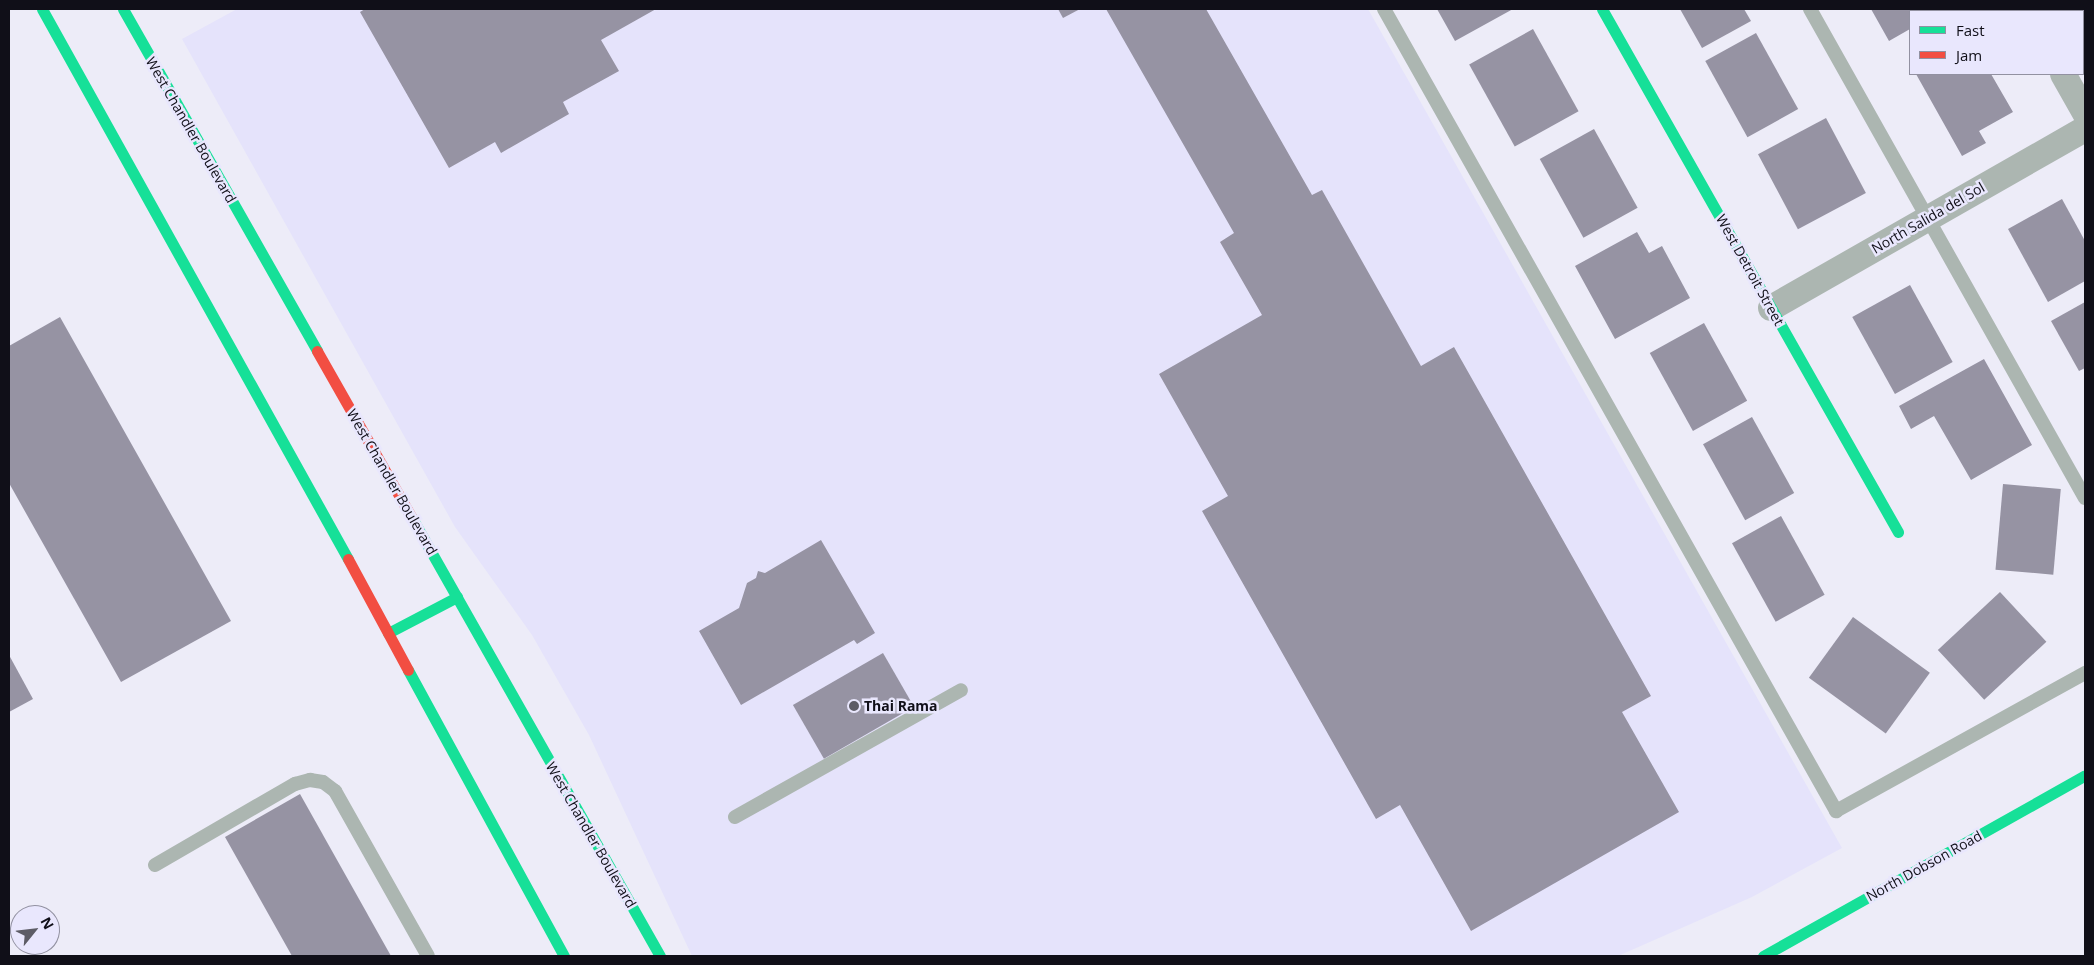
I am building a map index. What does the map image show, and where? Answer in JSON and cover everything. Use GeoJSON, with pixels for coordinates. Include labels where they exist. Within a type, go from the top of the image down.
{"type":"FeatureCollection","features":[{"type":"Feature","properties":{"kind":"main road"},"geometry":{"type":"LineString","coordinates":[[42,9],[291,454],[564,956]]}},
{"type":"Feature","properties":{"kind":"main road","name":"West Chandler Boulevard"},"geometry":{"type":"LineString","coordinates":[[123,9],[660,956]]}},
{"type":"Feature","properties":{"kind":"main road","name":"West Detroit Street"},"geometry":{"type":"LineString","coordinates":[[1602,9],[1898,532]]}},
{"type":"Feature","properties":{"kind":"main road"},"geometry":{"type":"LineString","coordinates":[[388,634],[457,597]]}},
{"type":"Feature","properties":{"kind":"main road","name":"North Dobson Road"},"geometry":{"type":"LineString","coordinates":[[1763,956],[2085,775]]}},
{"type":"Feature","properties":{"kind":"street"},"geometry":{"type":"LineString","coordinates":[[2064,75],[2085,113]]}},
{"type":"Feature","properties":{"kind":"street","name":"North Salida del Sol"},"geometry":{"type":"LineString","coordinates":[[1771,308],[2085,129]]}},
{"type":"Feature","properties":{"kind":"lane"},"geometry":{"type":"LineString","coordinates":[[1384,9],[1836,811],[2085,673]]}},
{"type":"Feature","properties":{"kind":"lane"},"geometry":{"type":"LineString","coordinates":[[1810,9],[2085,498]]}},
{"type":"Feature","properties":{"kind":"lane"},"geometry":{"type":"LineString","coordinates":[[735,817],[961,690]]}},
{"type":"Feature","properties":{"kind":"lane"},"geometry":{"type":"LineString","coordinates":[[155,865],[295,784],[310,780],[323,782],[335,791],[428,956]]}},
{"type":"Feature","properties":{"kind":"shaded area"},"geometry":{"type":"Polygon","coordinates":[[[237,9],[1368,9],[1842,848],[1752,897],[1618,956],[692,956],[589,735],[532,635],[455,527],[182,39],[237,9]]]}},
{"type":"Feature","properties":{"kind":"building"},"geometry":{"type":"Polygon","coordinates":[[[365,9],[656,9],[601,40],[619,71],[563,102],[569,114],[501,153],[495,142],[449,168],[360,12],[365,9]]]}},
{"type":"Feature","properties":{"kind":"building"},"geometry":{"type":"Polygon","coordinates":[[[1058,9],[1080,9],[1063,18],[1058,9]]]}},
{"type":"Feature","properties":{"kind":"building"},"geometry":{"type":"Polygon","coordinates":[[[1106,9],[1206,9],[1312,195],[1322,190],[1421,366],[1454,347],[1651,696],[1622,712],[1679,812],[1471,931],[1400,805],[1376,819],[1202,511],[1228,496],[1159,374],[1262,315],[1220,242],[1234,233],[1106,9]]]}},
{"type":"Feature","properties":{"kind":"building"},"geometry":{"type":"Polygon","coordinates":[[[1437,9],[1513,9],[1455,41],[1437,9]]]}},
{"type":"Feature","properties":{"kind":"building"},"geometry":{"type":"Polygon","coordinates":[[[1680,9],[1744,9],[1751,21],[1702,48],[1680,9]]]}},
{"type":"Feature","properties":{"kind":"building"},"geometry":{"type":"Polygon","coordinates":[[[1871,9],[1947,9],[1909,10],[1909,30],[1889,41],[1871,9]]]}},
{"type":"Feature","properties":{"kind":"building"},"geometry":{"type":"Polygon","coordinates":[[[1533,29],[1579,111],[1515,147],[1469,64],[1533,29]]]}},
{"type":"Feature","properties":{"kind":"building"},"geometry":{"type":"Polygon","coordinates":[[[1756,33],[1798,109],[1747,137],[1705,61],[1756,33]]]}},
{"type":"Feature","properties":{"kind":"building"},"geometry":{"type":"Polygon","coordinates":[[[1917,75],[1992,75],[2013,112],[1979,131],[1986,143],[1962,156],[1917,75]]]}},
{"type":"Feature","properties":{"kind":"building"},"geometry":{"type":"Polygon","coordinates":[[[1826,118],[1866,193],[1798,229],[1758,154],[1826,118]]]}},
{"type":"Feature","properties":{"kind":"building"},"geometry":{"type":"Polygon","coordinates":[[[1594,129],[1638,208],[1583,238],[1540,159],[1594,129]]]}},
{"type":"Feature","properties":{"kind":"building"},"geometry":{"type":"Polygon","coordinates":[[[2062,199],[2085,241],[2085,281],[2048,302],[2008,229],[2062,199]]]}},
{"type":"Feature","properties":{"kind":"building"},"geometry":{"type":"Polygon","coordinates":[[[1637,232],[1649,253],[1662,246],[1690,298],[1615,339],[1575,266],[1637,232]]]}},
{"type":"Feature","properties":{"kind":"building"},"geometry":{"type":"Polygon","coordinates":[[[1910,285],[1953,362],[1895,394],[1852,317],[1910,285]]]}},
{"type":"Feature","properties":{"kind":"building"},"geometry":{"type":"Polygon","coordinates":[[[2085,302],[2085,368],[2079,371],[2051,321],[2085,302]]]}},
{"type":"Feature","properties":{"kind":"building"},"geometry":{"type":"Polygon","coordinates":[[[60,317],[231,621],[121,682],[9,483],[9,346],[60,317]]]}},
{"type":"Feature","properties":{"kind":"building"},"geometry":{"type":"Polygon","coordinates":[[[1704,323],[1747,401],[1693,431],[1650,353],[1704,323]]]}},
{"type":"Feature","properties":{"kind":"building"},"geometry":{"type":"Polygon","coordinates":[[[1984,359],[2032,445],[1971,480],[1934,416],[1911,429],[1899,406],[1984,359]]]}},
{"type":"Feature","properties":{"kind":"building"},"geometry":{"type":"Polygon","coordinates":[[[1752,417],[1794,493],[1745,520],[1703,444],[1752,417]]]}},
{"type":"Feature","properties":{"kind":"building"},"geometry":{"type":"Polygon","coordinates":[[[2003,484],[2061,489],[2053,575],[1996,570],[2003,484]]]}},
{"type":"Feature","properties":{"kind":"building"},"geometry":{"type":"Polygon","coordinates":[[[1781,516],[1825,595],[1776,622],[1732,543],[1781,516]]]}},
{"type":"Feature","properties":{"kind":"building"},"geometry":{"type":"Polygon","coordinates":[[[821,540],[875,633],[857,644],[854,640],[741,705],[699,631],[739,608],[747,583],[756,578],[758,571],[765,573],[821,540]]]}},
{"type":"Feature","properties":{"kind":"building"},"geometry":{"type":"Polygon","coordinates":[[[2000,592],[2046,642],[1984,700],[1938,650],[2000,592]]]}},
{"type":"Feature","properties":{"kind":"building"},"geometry":{"type":"Polygon","coordinates":[[[1853,617],[1930,673],[1886,734],[1809,678],[1853,617]]]}},
{"type":"Feature","properties":{"kind":"building","name":"Thai Rama"},"geometry":{"type":"Polygon","coordinates":[[[883,653],[914,707],[824,759],[793,705],[883,653]]]}},
{"type":"Feature","properties":{"kind":"building"},"geometry":{"type":"Polygon","coordinates":[[[9,655],[33,699],[9,712],[9,655]]]}},
{"type":"Feature","properties":{"kind":"building"},"geometry":{"type":"Polygon","coordinates":[[[300,794],[391,956],[292,956],[225,837],[300,794]]]}},
{"type":"Feature","properties":{"kind":"traffic: fast"},"geometry":{"type":"LineString","coordinates":[[42,9],[348,559]]}},
{"type":"Feature","properties":{"kind":"traffic: fast"},"geometry":{"type":"LineString","coordinates":[[123,9],[317,351]]}},
{"type":"Feature","properties":{"kind":"traffic: fast"},"geometry":{"type":"LineString","coordinates":[[1602,9],[1898,532]]}},
{"type":"Feature","properties":{"kind":"traffic: fast"},"geometry":{"type":"LineString","coordinates":[[412,518],[660,956]]}},
{"type":"Feature","properties":{"kind":"traffic: fast"},"geometry":{"type":"LineString","coordinates":[[388,633],[457,597]]}},
{"type":"Feature","properties":{"kind":"traffic: fast"},"geometry":{"type":"LineString","coordinates":[[408,670],[564,956]]}},
{"type":"Feature","properties":{"kind":"traffic: fast"},"geometry":{"type":"LineString","coordinates":[[1763,956],[2085,775]]}},
{"type":"Feature","properties":{"kind":"traffic: jam"},"geometry":{"type":"LineString","coordinates":[[317,351],[412,518]]}},
{"type":"Feature","properties":{"kind":"traffic: jam"},"geometry":{"type":"LineString","coordinates":[[348,559],[408,670]]}},
{"type":"Feature","properties":{"kind":"place","name":"Thai Rama"},"geometry":{"type":"Point","coordinates":[854,706]}}]}
